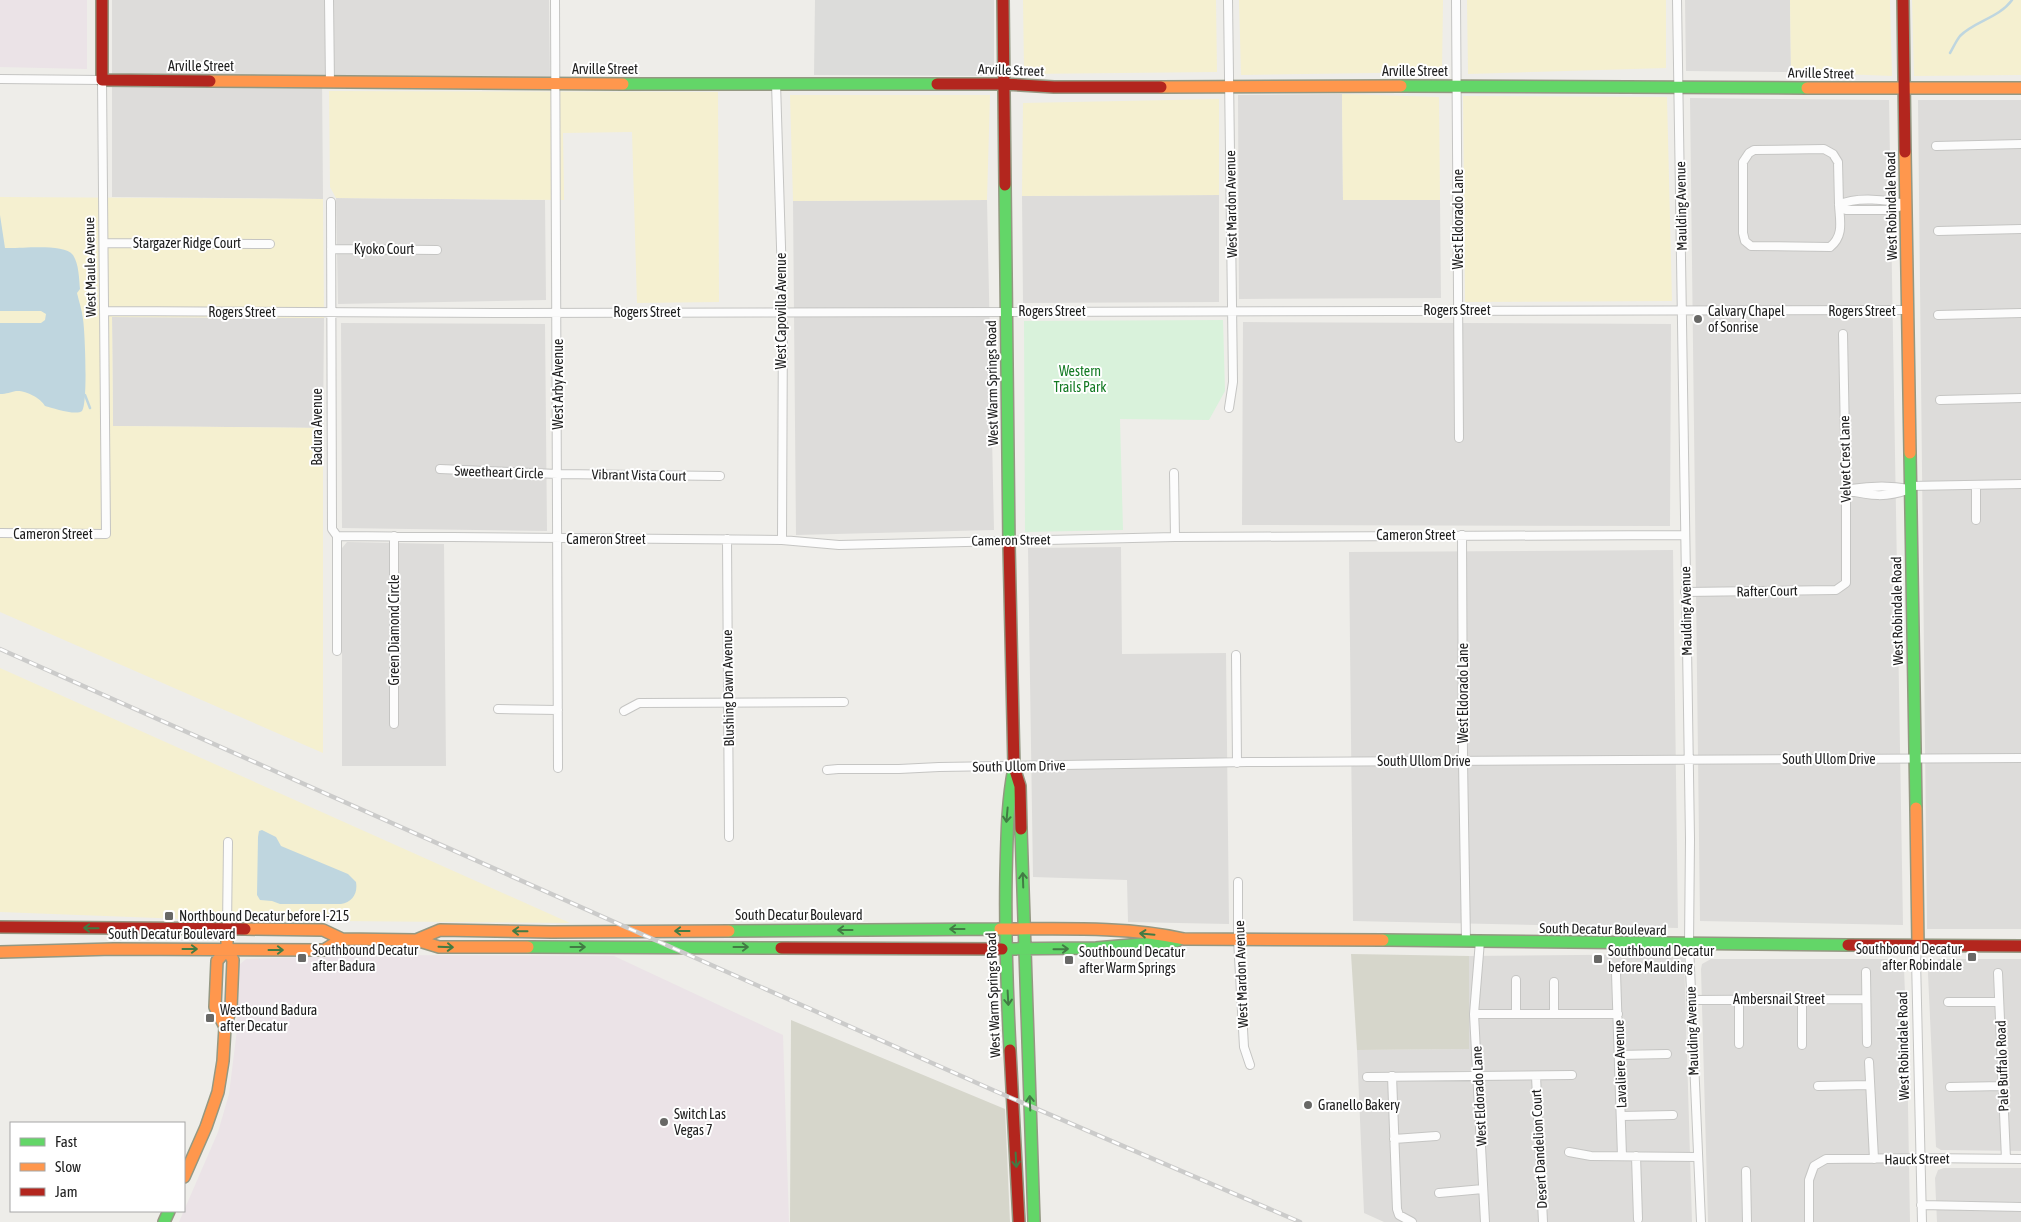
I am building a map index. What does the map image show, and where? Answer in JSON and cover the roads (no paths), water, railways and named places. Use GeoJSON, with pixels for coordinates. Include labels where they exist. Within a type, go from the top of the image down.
{"type":"FeatureCollection","features":[{"type":"Feature","properties":{"kind":"main road","name":"West Maule Avenue"},"geometry":{"type":"LineString","coordinates":[[102,0],[102,80]]}},
{"type":"Feature","properties":{"kind":"main road","name":"West Warm Springs Road"},"geometry":{"type":"LineString","coordinates":[[1003,0],[1009,540],[1014,766],[1006,829],[1006,949],[1019,1222]]}},
{"type":"Feature","properties":{"kind":"main road","name":"West Robindale Road"},"geometry":{"type":"LineString","coordinates":[[1903,0],[1918,946]]}},
{"type":"Feature","properties":{"kind":"main road","name":"Arville Street"},"geometry":{"type":"LineString","coordinates":[[102,80],[556,84],[776,82],[1004,84],[1054,87],[1457,85],[1904,89],[2021,88]]}},
{"type":"Feature","properties":{"kind":"main road","name":"West Warm Springs Road"},"geometry":{"type":"LineString","coordinates":[[1014,766],[1020,786],[1034,1222]]}},
{"type":"Feature","properties":{"kind":"main road","name":"South Decatur Boulevard"},"geometry":{"type":"LineString","coordinates":[[0,927],[324,930],[342,939],[416,940],[439,947],[1025,949],[1096,948],[1171,943],[1184,939]]}},
{"type":"Feature","properties":{"kind":"main road"},"geometry":{"type":"LineString","coordinates":[[185,1175],[206,1127],[218,1092],[223,1061],[225,1027],[230,1008],[232,960],[227,949],[227,929]]}},
{"type":"Feature","properties":{"kind":"main road","name":"South Decatur Boulevard"},"geometry":{"type":"LineString","coordinates":[[416,940],[440,930],[550,932],[1024,929],[1105,930],[1171,936],[1184,939],[1480,941],[1689,946],[2021,946]]}},
{"type":"Feature","properties":{"kind":"main road","name":"South Decatur Boulevard"},"geometry":{"type":"LineString","coordinates":[[0,952],[114,949],[324,950],[342,939]]}},
{"type":"Feature","properties":{"kind":"street"},"geometry":{"type":"LineString","coordinates":[[329,0],[330,83]]}},
{"type":"Feature","properties":{"kind":"street","name":"West Arby Avenue"},"geometry":{"type":"LineString","coordinates":[[555,0],[558,312],[558,768]]}},
{"type":"Feature","properties":{"kind":"street","name":"West Mardon Avenue"},"geometry":{"type":"LineString","coordinates":[[1228,0],[1234,382],[1229,408]]}},
{"type":"Feature","properties":{"kind":"street","name":"West Eldorado Lane"},"geometry":{"type":"LineString","coordinates":[[1456,0],[1459,438]]}},
{"type":"Feature","properties":{"kind":"street","name":"Maulding Avenue"},"geometry":{"type":"LineString","coordinates":[[1678,0],[1689,946],[1701,1222]]}},
{"type":"Feature","properties":{"kind":"street","name":"Arville Street"},"geometry":{"type":"LineString","coordinates":[[0,79],[102,80]]}},
{"type":"Feature","properties":{"kind":"street","name":"West Maule Avenue"},"geometry":{"type":"LineString","coordinates":[[102,80],[106,534]]}},
{"type":"Feature","properties":{"kind":"street","name":"West Capovilla Avenue"},"geometry":{"type":"LineString","coordinates":[[776,82],[783,312],[782,540]]}},
{"type":"Feature","properties":{"kind":"street"},"geometry":{"type":"LineString","coordinates":[[1936,146],[2021,144]]}},
{"type":"Feature","properties":{"kind":"street"},"geometry":{"type":"LineString","coordinates":[[1824,149],[1834,154],[1838,162],[1839,205],[1840,233],[1836,242],[1830,247],[1751,246],[1746,241],[1743,233],[1743,162],[1748,153],[1754,150],[1824,149]]}},
{"type":"Feature","properties":{"kind":"street","name":"Badura Avenue"},"geometry":{"type":"LineString","coordinates":[[331,202],[332,529],[337,536],[337,651]]}},
{"type":"Feature","properties":{"kind":"street"},"geometry":{"type":"LineString","coordinates":[[1839,205],[1846,210],[1891,210],[1906,204]]}},
{"type":"Feature","properties":{"kind":"street"},"geometry":{"type":"LineString","coordinates":[[1938,230],[2021,229]]}},
{"type":"Feature","properties":{"kind":"street","name":"Stargazer Ridge Court"},"geometry":{"type":"LineString","coordinates":[[104,243],[270,244]]}},
{"type":"Feature","properties":{"kind":"street","name":"Kyoko Court"},"geometry":{"type":"LineString","coordinates":[[331,249],[437,250]]}},
{"type":"Feature","properties":{"kind":"street","name":"Rogers Street"},"geometry":{"type":"LineString","coordinates":[[105,311],[1908,310]]}},
{"type":"Feature","properties":{"kind":"street"},"geometry":{"type":"LineString","coordinates":[[1938,315],[2021,313]]}},
{"type":"Feature","properties":{"kind":"street","name":"Velvet Crest Lane"},"geometry":{"type":"LineString","coordinates":[[1842,334],[1846,583]]}},
{"type":"Feature","properties":{"kind":"street"},"geometry":{"type":"LineString","coordinates":[[1940,400],[2021,398]]}},
{"type":"Feature","properties":{"kind":"street","name":"Sweetheart Circle"},"geometry":{"type":"LineString","coordinates":[[440,469],[558,474]]}},
{"type":"Feature","properties":{"kind":"street"},"geometry":{"type":"LineString","coordinates":[[1174,473],[1175,537]]}},
{"type":"Feature","properties":{"kind":"street","name":"Vibrant Vista Court"},"geometry":{"type":"LineString","coordinates":[[558,474],[720,476]]}},
{"type":"Feature","properties":{"kind":"street"},"geometry":{"type":"LineString","coordinates":[[1846,490],[1869,486],[1910,488],[2021,484]]}},
{"type":"Feature","properties":{"kind":"street"},"geometry":{"type":"LineString","coordinates":[[1976,485],[1976,520]]}},
{"type":"Feature","properties":{"kind":"street","name":"Cameron Street"},"geometry":{"type":"LineString","coordinates":[[0,534],[106,534]]}},
{"type":"Feature","properties":{"kind":"street","name":"West Eldorado Lane"},"geometry":{"type":"LineString","coordinates":[[1462,535],[1466,941]]}},
{"type":"Feature","properties":{"kind":"street","name":"Cameron Street"},"geometry":{"type":"LineString","coordinates":[[337,536],[782,540],[839,545],[1175,537],[1685,535]]}},
{"type":"Feature","properties":{"kind":"street","name":"Green Diamond Circle"},"geometry":{"type":"LineString","coordinates":[[394,536],[394,724]]}},
{"type":"Feature","properties":{"kind":"street","name":"Blushing Dawn Avenue"},"geometry":{"type":"LineString","coordinates":[[727,540],[729,837]]}},
{"type":"Feature","properties":{"kind":"street","name":"Rafter Court"},"geometry":{"type":"LineString","coordinates":[[1685,592],[1836,590],[1846,583]]}},
{"type":"Feature","properties":{"kind":"street"},"geometry":{"type":"LineString","coordinates":[[1236,655],[1237,763]]}},
{"type":"Feature","properties":{"kind":"street"},"geometry":{"type":"LineString","coordinates":[[624,711],[639,703],[844,702]]}},
{"type":"Feature","properties":{"kind":"street"},"geometry":{"type":"LineString","coordinates":[[498,709],[558,710]]}},
{"type":"Feature","properties":{"kind":"street","name":"South Ullom Drive"},"geometry":{"type":"LineString","coordinates":[[827,770],[838,768],[899,769],[1237,763],[2021,758]]}},
{"type":"Feature","properties":{"kind":"street"},"geometry":{"type":"LineString","coordinates":[[227,929],[228,842]]}},
{"type":"Feature","properties":{"kind":"street","name":"West Mardon Avenue"},"geometry":{"type":"LineString","coordinates":[[1238,882],[1238,939],[1244,1047],[1250,1065]]}},
{"type":"Feature","properties":{"kind":"street","name":"West Eldorado Lane"},"geometry":{"type":"LineString","coordinates":[[1480,941],[1474,1014],[1485,1222]]}},
{"type":"Feature","properties":{"kind":"street","name":"West Robindale Road"},"geometry":{"type":"LineString","coordinates":[[1918,946],[1916,959],[1922,1222]]}},
{"type":"Feature","properties":{"kind":"street"},"geometry":{"type":"LineString","coordinates":[[1866,972],[1867,1043]]}},
{"type":"Feature","properties":{"kind":"street","name":"Lavaliere Avenue"},"geometry":{"type":"LineString","coordinates":[[1616,973],[1622,1156]]}},
{"type":"Feature","properties":{"kind":"street","name":"Pale Buffalo Road"},"geometry":{"type":"LineString","coordinates":[[1998,974],[2006,1159]]}},
{"type":"Feature","properties":{"kind":"street"},"geometry":{"type":"LineString","coordinates":[[1516,980],[1516,1014]]}},
{"type":"Feature","properties":{"kind":"street"},"geometry":{"type":"LineString","coordinates":[[1554,982],[1554,1014]]}},
{"type":"Feature","properties":{"kind":"street"},"geometry":{"type":"LineString","coordinates":[[1802,999],[1802,1044]]}},
{"type":"Feature","properties":{"kind":"street","name":"Ambersnail Street"},"geometry":{"type":"LineString","coordinates":[[1691,1000],[1866,999]]}},
{"type":"Feature","properties":{"kind":"street"},"geometry":{"type":"LineString","coordinates":[[1739,1000],[1739,1044]]}},
{"type":"Feature","properties":{"kind":"street"},"geometry":{"type":"LineString","coordinates":[[1948,1002],[1999,1002]]}},
{"type":"Feature","properties":{"kind":"street"},"geometry":{"type":"LineString","coordinates":[[1474,1014],[1618,1014]]}},
{"type":"Feature","properties":{"kind":"street"},"geometry":{"type":"LineString","coordinates":[[1619,1055],[1667,1054]]}},
{"type":"Feature","properties":{"kind":"street"},"geometry":{"type":"LineString","coordinates":[[1869,1062],[1874,1159]]}},
{"type":"Feature","properties":{"kind":"street"},"geometry":{"type":"LineString","coordinates":[[1367,1077],[1572,1075]]}},
{"type":"Feature","properties":{"kind":"street"},"geometry":{"type":"LineString","coordinates":[[1392,1076],[1397,1209],[1399,1215],[1412,1222]]}},
{"type":"Feature","properties":{"kind":"street","name":"Desert Dandelion Court"},"geometry":{"type":"LineString","coordinates":[[1536,1076],[1543,1222]]}},
{"type":"Feature","properties":{"kind":"street"},"geometry":{"type":"LineString","coordinates":[[1818,1086],[1870,1085]]}},
{"type":"Feature","properties":{"kind":"street"},"geometry":{"type":"LineString","coordinates":[[1950,1087],[2003,1086]]}},
{"type":"Feature","properties":{"kind":"street"},"geometry":{"type":"LineString","coordinates":[[1622,1116],[1673,1116]]}},
{"type":"Feature","properties":{"kind":"street"},"geometry":{"type":"LineString","coordinates":[[1394,1139],[1436,1136]]}},
{"type":"Feature","properties":{"kind":"street"},"geometry":{"type":"LineString","coordinates":[[1569,1152],[1591,1156],[1698,1157]]}},
{"type":"Feature","properties":{"kind":"street"},"geometry":{"type":"LineString","coordinates":[[1636,1156],[1638,1219]]}},
{"type":"Feature","properties":{"kind":"street","name":"Hauck Street"},"geometry":{"type":"LineString","coordinates":[[1809,1222],[1809,1180],[1814,1166],[1826,1159],[2021,1159]]}},
{"type":"Feature","properties":{"kind":"street"},"geometry":{"type":"LineString","coordinates":[[1746,1171],[1746,1222]]}},
{"type":"Feature","properties":{"kind":"street"},"geometry":{"type":"LineString","coordinates":[[1439,1193],[1484,1189]]}},
{"type":"Feature","properties":{"kind":"street"},"geometry":{"type":"LineString","coordinates":[[1921,1205],[2021,1207]]}},
{"type":"Feature","properties":{"kind":"water"},"geometry":{"type":"Polygon","coordinates":[[[0,215],[5,248],[41,247],[61,249],[68,251],[75,259],[78,267],[80,289],[77,293],[84,326],[85,395],[82,411],[75,413],[45,406],[36,397],[24,392],[16,391],[0,394],[0,323],[41,323],[45,320],[46,314],[41,311],[0,311],[0,215]]]}},
{"type":"Feature","properties":{"kind":"water"},"geometry":{"type":"Polygon","coordinates":[[[262,830],[276,837],[281,846],[348,874],[356,882],[356,890],[353,897],[341,904],[280,904],[260,900],[257,895],[258,837],[259,831],[262,830]]]}},
{"type":"Feature","properties":{"kind":"waterway"},"geometry":{"type":"LineString","coordinates":[[1950,53],[1960,36],[2000,11],[2012,0]]}},
{"type":"Feature","properties":{"kind":"waterway"},"geometry":{"type":"LineString","coordinates":[[85,395],[90,408]]}},
{"type":"Feature","properties":{"kind":"railway"},"geometry":{"type":"LineString","coordinates":[[0,649],[995,1091],[1300,1222]]}},
{"type":"Feature","properties":{"kind":"place","name":"Calvary Chapel of Sonrise"},"geometry":{"type":"Point","coordinates":[1698,319]}},
{"type":"Feature","properties":{"kind":"place","name":"Northbound Decatur before I-215"},"geometry":{"type":"Point","coordinates":[169,916]}},
{"type":"Feature","properties":{"kind":"place","name":"Southbound Decatur after Robindale"},"geometry":{"type":"Point","coordinates":[1972,957]}},
{"type":"Feature","properties":{"kind":"place","name":"Southbound Decatur after Badura"},"geometry":{"type":"Point","coordinates":[302,958]}},
{"type":"Feature","properties":{"kind":"place","name":"Southbound Decatur before Maulding"},"geometry":{"type":"Point","coordinates":[1598,959]}},
{"type":"Feature","properties":{"kind":"place","name":"Southbound Decatur after Warm Springs"},"geometry":{"type":"Point","coordinates":[1069,960]}},
{"type":"Feature","properties":{"kind":"place","name":"Westbound Badura after Decatur"},"geometry":{"type":"Point","coordinates":[210,1018]}},
{"type":"Feature","properties":{"kind":"place","name":"Granello Bakery"},"geometry":{"type":"Point","coordinates":[1308,1105]}},
{"type":"Feature","properties":{"kind":"place","name":"Switch Las Vegas 7"},"geometry":{"type":"Point","coordinates":[664,1122]}},
{"type":"Feature","properties":{"kind":"park label","name":"Western Trails Park"},"geometry":{"type":"Point","coordinates":[1080,380]}}]}
